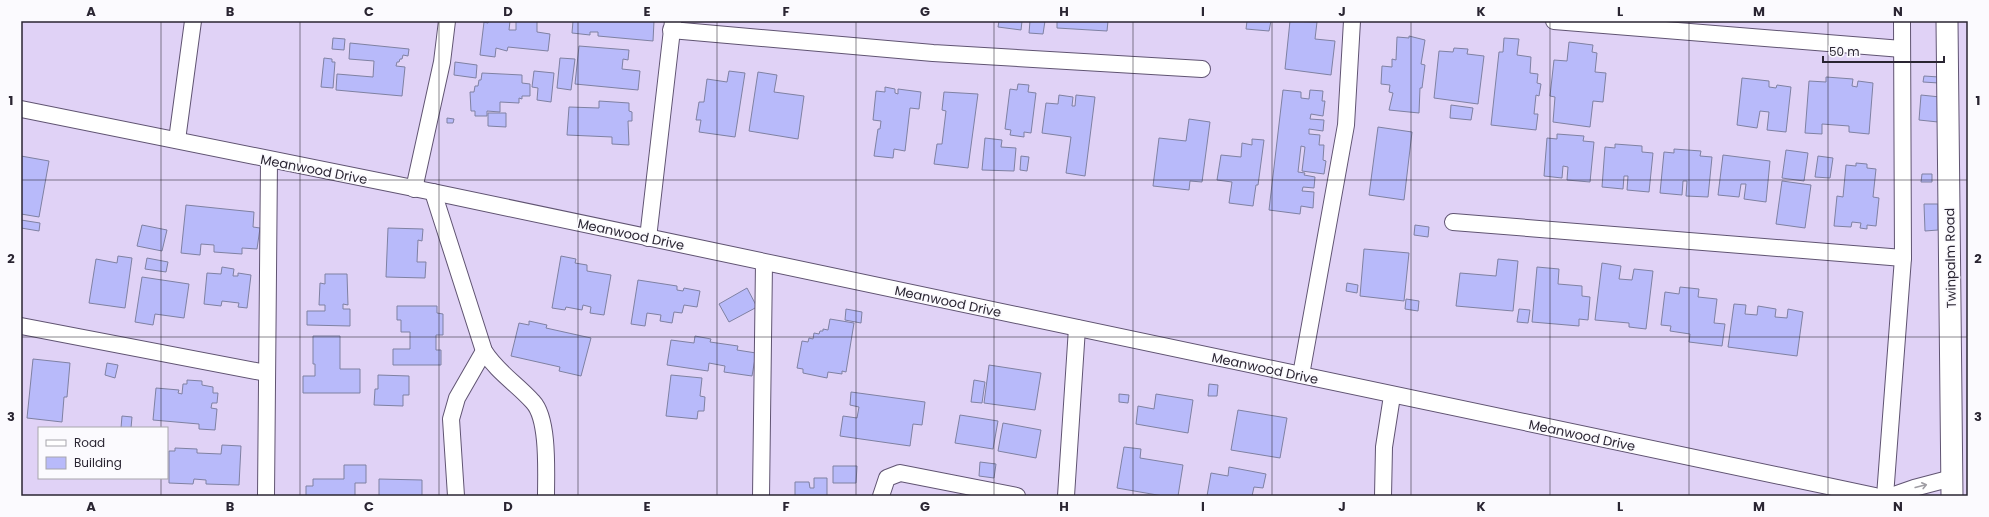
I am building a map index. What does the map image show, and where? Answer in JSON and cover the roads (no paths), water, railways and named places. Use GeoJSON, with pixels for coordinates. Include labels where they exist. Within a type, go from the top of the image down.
{"type":"FeatureCollection","features":[{"type":"Feature","properties":{"kind":"main road","name":"Twinpalm Road"},"geometry":{"type":"LineString","coordinates":[[1948,21],[1952,487]]}},
{"type":"Feature","properties":{"kind":"street"},"geometry":{"type":"LineString","coordinates":[[177,140],[193,21]]}},
{"type":"Feature","properties":{"kind":"street"},"geometry":{"type":"LineString","coordinates":[[414,189],[442,62],[447,21]]}},
{"type":"Feature","properties":{"kind":"street"},"geometry":{"type":"LineString","coordinates":[[1302,375],[1346,125],[1352,21]]}},
{"type":"Feature","properties":{"kind":"street"},"geometry":{"type":"LineString","coordinates":[[1554,21],[1902,49]]}},
{"type":"Feature","properties":{"kind":"street"},"geometry":{"type":"LineString","coordinates":[[1885,496],[1903,258],[1902,21]]}},
{"type":"Feature","properties":{"kind":"street"},"geometry":{"type":"LineString","coordinates":[[648,238],[672,26],[934,53],[1202,69]]}},
{"type":"Feature","properties":{"kind":"street","name":"Meanwood Drive"},"geometry":{"type":"LineString","coordinates":[[21,109],[433,192],[764,263],[1302,375],[1392,396],[1875,496]]}},
{"type":"Feature","properties":{"kind":"street"},"geometry":{"type":"LineString","coordinates":[[266,496],[269,160]]}},
{"type":"Feature","properties":{"kind":"street"},"geometry":{"type":"LineString","coordinates":[[433,192],[484,351],[493,365],[535,403],[541,418],[545,443],[546,496]]}},
{"type":"Feature","properties":{"kind":"street"},"geometry":{"type":"LineString","coordinates":[[1453,222],[1903,258]]}},
{"type":"Feature","properties":{"kind":"street"},"geometry":{"type":"LineString","coordinates":[[761,496],[764,263]]}},
{"type":"Feature","properties":{"kind":"street"},"geometry":{"type":"LineString","coordinates":[[21,326],[266,373]]}},
{"type":"Feature","properties":{"kind":"street"},"geometry":{"type":"LineString","coordinates":[[1066,496],[1078,328]]}},
{"type":"Feature","properties":{"kind":"street"},"geometry":{"type":"LineString","coordinates":[[456,496],[451,419],[457,398],[484,351]]}},
{"type":"Feature","properties":{"kind":"street"},"geometry":{"type":"LineString","coordinates":[[1383,496],[1384,447],[1392,396]]}},
{"type":"Feature","properties":{"kind":"street"},"geometry":{"type":"LineString","coordinates":[[881,496],[886,478],[900,472],[1017,496]]}},
{"type":"Feature","properties":{"kind":"street"},"geometry":{"type":"LineString","coordinates":[[1891,496],[1914,488],[1952,487]]}}]}
